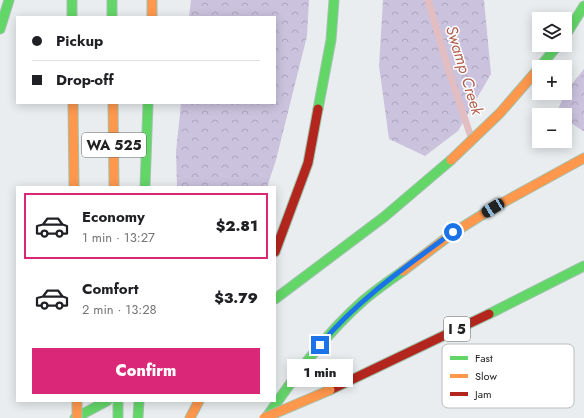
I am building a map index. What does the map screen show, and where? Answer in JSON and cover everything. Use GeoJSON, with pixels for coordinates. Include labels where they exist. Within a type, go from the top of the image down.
{"type":"FeatureCollection","features":[{"type":"Feature","properties":{"kind":"highway"},"geometry":{"type":"LineString","coordinates":[[0,29],[9,0]]}},
{"type":"Feature","properties":{"kind":"highway"},"geometry":{"type":"LineString","coordinates":[[72,0],[72,16]]}},
{"type":"Feature","properties":{"kind":"highway"},"geometry":{"type":"LineString","coordinates":[[112,0],[112,16]]}},
{"type":"Feature","properties":{"kind":"highway"},"geometry":{"type":"LineString","coordinates":[[152,0],[152,16]]}},
{"type":"Feature","properties":{"kind":"highway"},"geometry":{"type":"LineString","coordinates":[[276,250],[308,163],[331,40],[334,0]]}},
{"type":"Feature","properties":{"kind":"highway"},"geometry":{"type":"LineString","coordinates":[[572,25],[584,6]]}},
{"type":"Feature","properties":{"kind":"highway"},"geometry":{"type":"LineString","coordinates":[[546,60],[553,52]]}},
{"type":"Feature","properties":{"kind":"highway"},"geometry":{"type":"LineString","coordinates":[[276,299],[347,247],[436,173],[487,127],[532,77]]}},
{"type":"Feature","properties":{"kind":"highway","name":"WA 525"},"geometry":{"type":"LineString","coordinates":[[73,104],[74,186]]}},
{"type":"Feature","properties":{"kind":"highway","name":"WA 525"},"geometry":{"type":"LineString","coordinates":[[113,104],[114,186]]}},
{"type":"Feature","properties":{"kind":"highway"},"geometry":{"type":"LineString","coordinates":[[145,186],[148,104]]}},
{"type":"Feature","properties":{"kind":"highway"},"geometry":{"type":"LineString","coordinates":[[265,418],[291,381],[330,333],[364,300],[453,232],[493,208],[584,158]]}},
{"type":"Feature","properties":{"kind":"highway","name":"I 5"},"geometry":{"type":"LineString","coordinates":[[265,418],[330,390],[524,297],[584,266]]}},
{"type":"Feature","properties":{"kind":"highway"},"geometry":{"type":"LineString","coordinates":[[76,418],[77,402]]}},
{"type":"Feature","properties":{"kind":"highway"},"geometry":{"type":"LineString","coordinates":[[76,418],[104,402]]}},
{"type":"Feature","properties":{"kind":"highway"},"geometry":{"type":"LineString","coordinates":[[118,402],[118,418]]}},
{"type":"Feature","properties":{"kind":"highway"},"geometry":{"type":"LineString","coordinates":[[138,418],[139,402]]}},
{"type":"Feature","properties":{"kind":"highway"},"geometry":{"type":"LineString","coordinates":[[190,418],[198,402]]}},
{"type":"Feature","properties":{"kind":"green space"},"geometry":{"type":"Polygon","coordinates":[[[191,0],[309,0],[307,36],[276,160],[267,186],[177,186],[176,152],[181,104],[276,104],[276,16],[189,16],[191,0]]]}},
{"type":"Feature","properties":{"kind":"green space"},"geometry":{"type":"Polygon","coordinates":[[[383,0],[484,0],[491,74],[458,131],[425,156],[389,139],[379,66],[383,0]]]}},
{"type":"Feature","properties":{"kind":"green space"},"geometry":{"type":"Polygon","coordinates":[[[584,69],[584,131],[572,124],[572,108],[559,108],[562,100],[572,100],[572,84],[584,69]]]}},
{"type":"Feature","properties":{"kind":"waterway","name":"Swamp Creek"},"geometry":{"type":"LineString","coordinates":[[428,0],[451,78],[471,137]]}},
{"type":"Feature","properties":{"kind":"traffic: fast"},"geometry":{"type":"LineString","coordinates":[[0,29],[9,0]]}},
{"type":"Feature","properties":{"kind":"traffic: fast"},"geometry":{"type":"LineString","coordinates":[[72,0],[72,16]]}},
{"type":"Feature","properties":{"kind":"traffic: fast"},"geometry":{"type":"LineString","coordinates":[[112,0],[112,16]]}},
{"type":"Feature","properties":{"kind":"traffic: fast"},"geometry":{"type":"LineString","coordinates":[[318,109],[331,40],[334,0]]}},
{"type":"Feature","properties":{"kind":"traffic: fast"},"geometry":{"type":"LineString","coordinates":[[572,25],[584,6]]}},
{"type":"Feature","properties":{"kind":"traffic: fast"},"geometry":{"type":"LineString","coordinates":[[546,60],[552,52]]}},
{"type":"Feature","properties":{"kind":"traffic: fast"},"geometry":{"type":"LineString","coordinates":[[145,186],[148,104]]}},
{"type":"Feature","properties":{"kind":"traffic: fast"},"geometry":{"type":"LineString","coordinates":[[276,298],[384,217],[451,160]]}},
{"type":"Feature","properties":{"kind":"traffic: fast"},"geometry":{"type":"LineString","coordinates":[[489,314],[584,266]]}},
{"type":"Feature","properties":{"kind":"traffic: fast"},"geometry":{"type":"LineString","coordinates":[[266,418],[299,371],[336,327],[364,300],[403,271]]}},
{"type":"Feature","properties":{"kind":"traffic: fast"},"geometry":{"type":"LineString","coordinates":[[75,418],[105,402]]}},
{"type":"Feature","properties":{"kind":"traffic: fast"},"geometry":{"type":"LineString","coordinates":[[118,402],[118,418]]}},
{"type":"Feature","properties":{"kind":"traffic: fast"},"geometry":{"type":"LineString","coordinates":[[138,418],[139,402]]}},
{"type":"Feature","properties":{"kind":"traffic: slow"},"geometry":{"type":"LineString","coordinates":[[152,0],[152,16]]}},
{"type":"Feature","properties":{"kind":"traffic: slow"},"geometry":{"type":"LineString","coordinates":[[451,160],[500,113],[532,76]]}},
{"type":"Feature","properties":{"kind":"traffic: slow"},"geometry":{"type":"LineString","coordinates":[[73,104],[74,186]]}},
{"type":"Feature","properties":{"kind":"traffic: slow"},"geometry":{"type":"LineString","coordinates":[[113,104],[114,186]]}},
{"type":"Feature","properties":{"kind":"traffic: slow"},"geometry":{"type":"LineString","coordinates":[[403,271],[453,233],[493,208],[584,158]]}},
{"type":"Feature","properties":{"kind":"traffic: slow"},"geometry":{"type":"LineString","coordinates":[[264,418],[330,390]]}},
{"type":"Feature","properties":{"kind":"traffic: slow"},"geometry":{"type":"LineString","coordinates":[[77,402],[77,418]]}},
{"type":"Feature","properties":{"kind":"traffic: slow"},"geometry":{"type":"LineString","coordinates":[[190,418],[198,402]]}},
{"type":"Feature","properties":{"kind":"traffic: jam"},"geometry":{"type":"LineString","coordinates":[[276,249],[308,163],[318,109]]}},
{"type":"Feature","properties":{"kind":"traffic: jam"},"geometry":{"type":"LineString","coordinates":[[330,390],[489,314]]}},
{"type":"Feature","properties":{"kind":"route"},"geometry":{"type":"LineString","coordinates":[[320,345],[330,333],[364,300],[453,232]]}}]}
